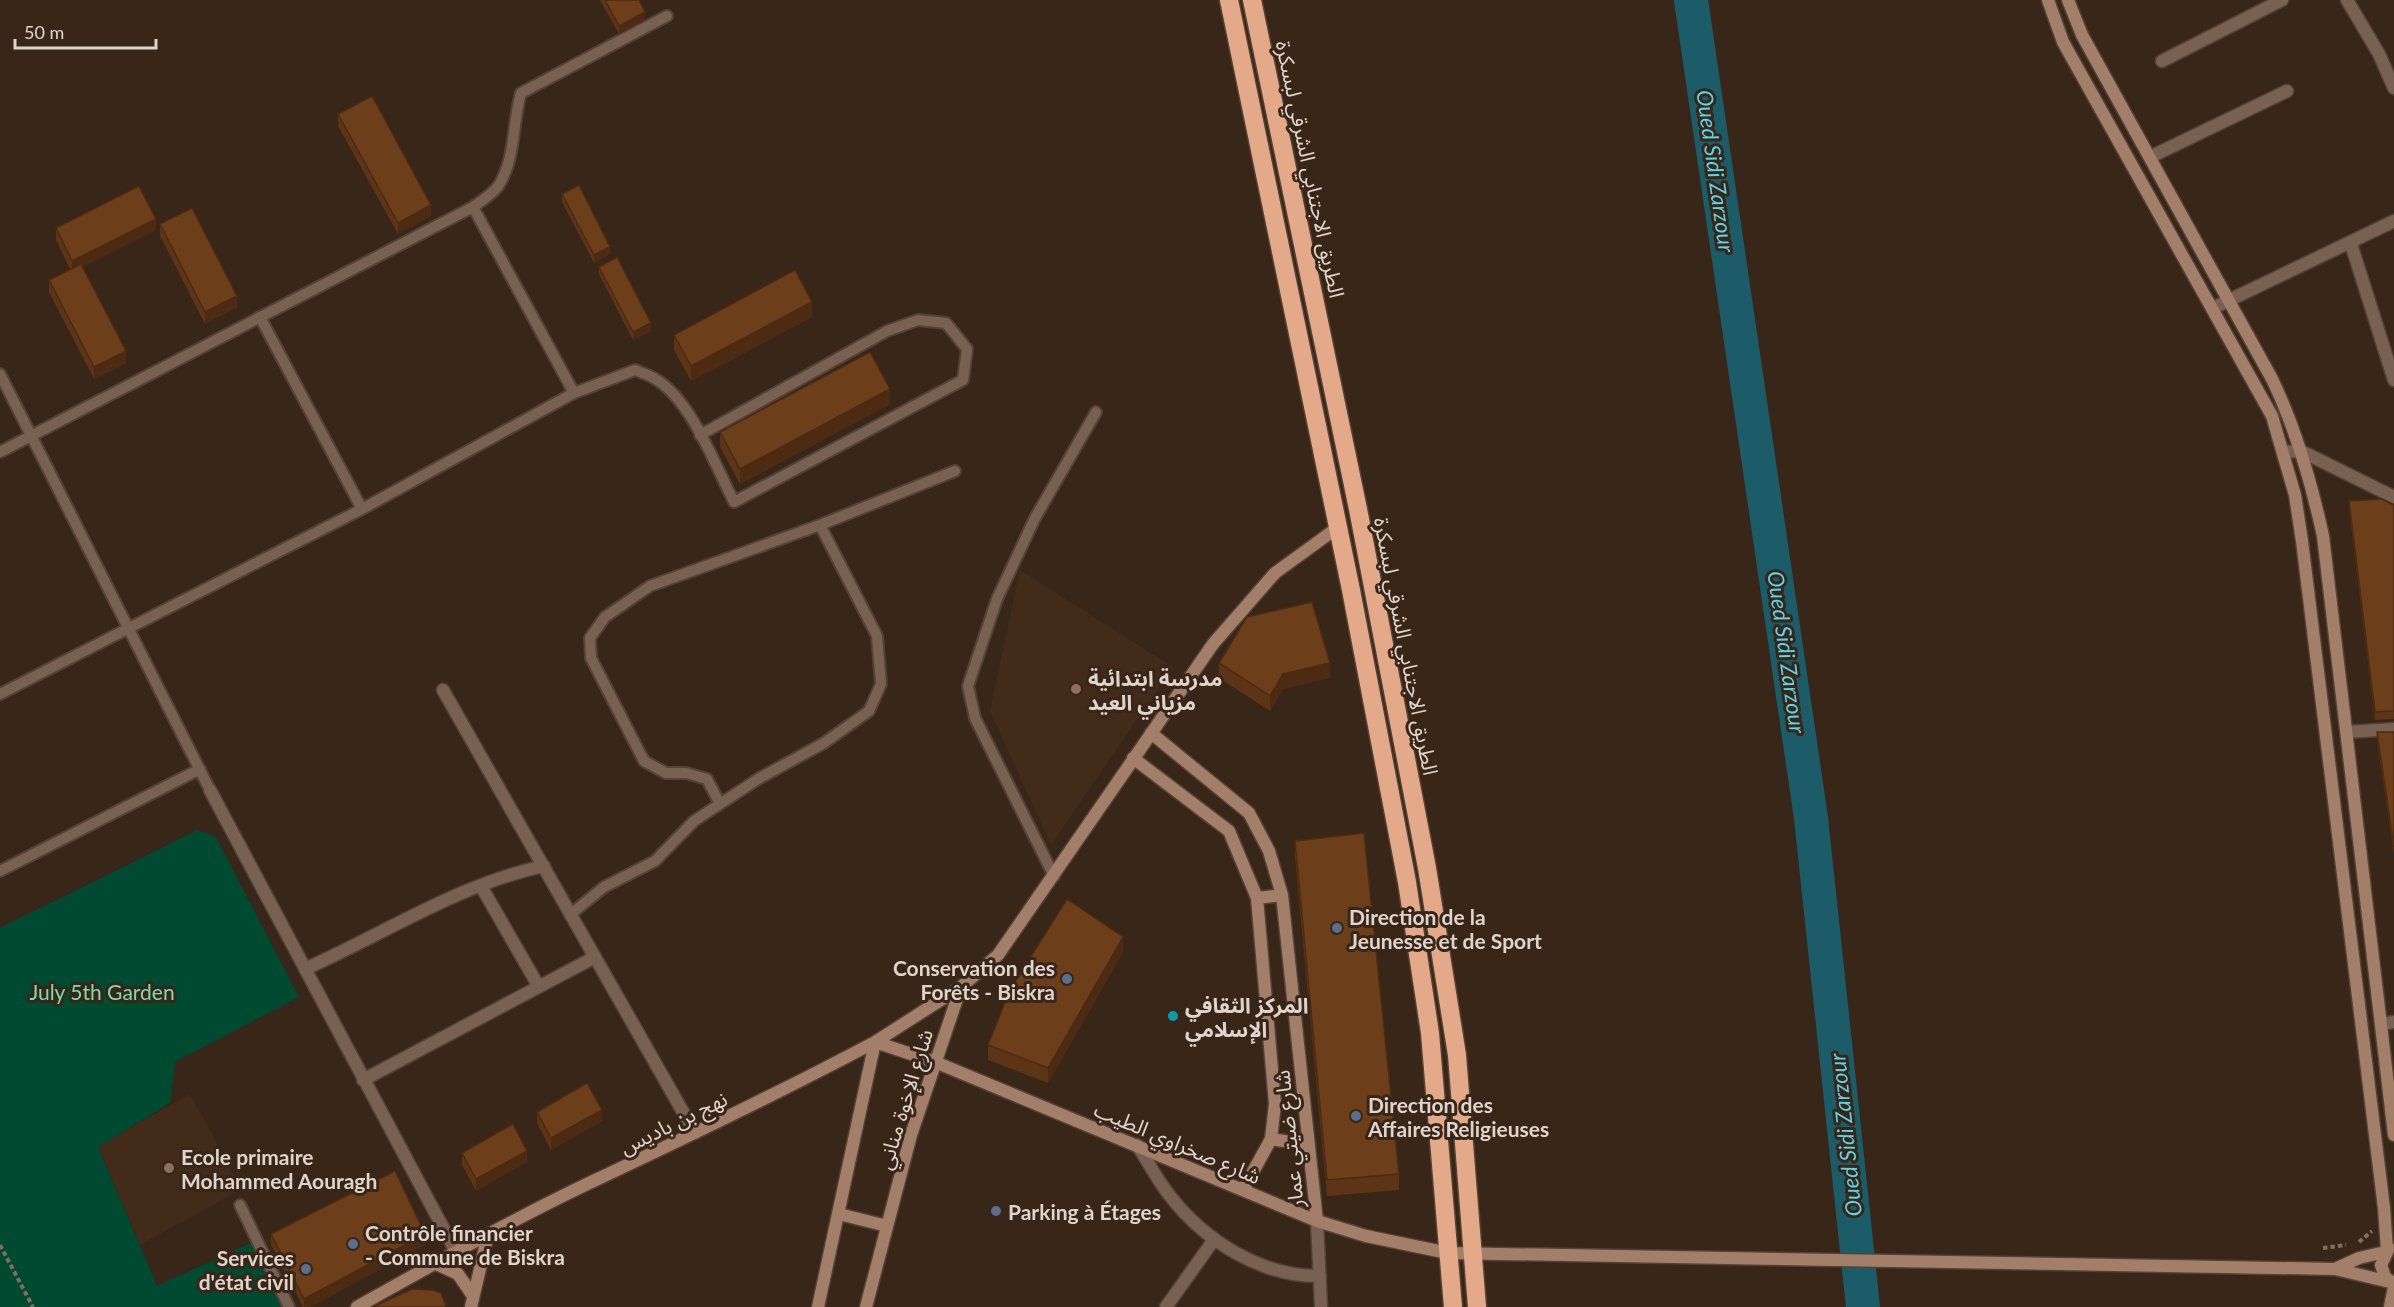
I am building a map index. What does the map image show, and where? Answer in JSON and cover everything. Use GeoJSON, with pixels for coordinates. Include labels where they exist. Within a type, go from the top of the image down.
{"type":"FeatureCollection","features":[{"type":"Feature","properties":{"kind":"highway","name":"الطريق الاجتنابي الشرقي لبسكرة"},"geometry":{"type":"LineString","coordinates":[[1229,0],[1391,795],[1416,937],[1430,1033],[1453,1307]]}},
{"type":"Feature","properties":{"kind":"highway","name":"الطريق الاجتنابي الشرقي لبسكرة"},"geometry":{"type":"LineString","coordinates":[[1252,0],[1358,509],[1427,868],[1457,1055],[1477,1307]]}},
{"type":"Feature","properties":{"kind":"main road"},"geometry":{"type":"LineString","coordinates":[[2048,0],[2063,42],[2258,388],[2284,452],[2295,495],[2302,541],[2383,1197],[2389,1249],[2381,1265],[2385,1277],[2393,1284]]}},
{"type":"Feature","properties":{"kind":"main road"},"geometry":{"type":"LineString","coordinates":[[2068,0],[2082,35],[2288,412],[2312,487],[2322,536],[2388,1023],[2394,1135]]}},
{"type":"Feature","properties":{"kind":"main road"},"geometry":{"type":"LineString","coordinates":[[961,987],[998,955],[1213,644],[1275,573],[1337,528]]}},
{"type":"Feature","properties":{"kind":"main road","name":"شارع ضيتي عمار"},"geometry":{"type":"LineString","coordinates":[[1151,733],[1249,813],[1269,851],[1282,895],[1317,1221]]}},
{"type":"Feature","properties":{"kind":"main road"},"geometry":{"type":"LineString","coordinates":[[1133,758],[1229,831],[1245,863],[1257,898],[1275,1104],[1271,1139],[1243,1190]]}},
{"type":"Feature","properties":{"kind":"main road"},"geometry":{"type":"LineString","coordinates":[[1257,898],[1282,895]]}},
{"type":"Feature","properties":{"kind":"main road","name":"شارع الإخوة مناني"},"geometry":{"type":"LineString","coordinates":[[818,1307],[875,1042],[961,987]]}},
{"type":"Feature","properties":{"kind":"main road","name":"شارع الإخوة مناني"},"geometry":{"type":"LineString","coordinates":[[866,1307],[911,1135],[961,987]]}},
{"type":"Feature","properties":{"kind":"main road","name":"شارع صخراوي الطيب"},"geometry":{"type":"LineString","coordinates":[[875,1042],[935,1062],[1137,1144],[1317,1221],[1366,1236],[1448,1253],[2335,1269]]}},
{"type":"Feature","properties":{"kind":"main road","name":"نهج بن باديس"},"geometry":{"type":"LineString","coordinates":[[357,1307],[488,1235],[771,1097],[875,1042]]}},
{"type":"Feature","properties":{"kind":"main road"},"geometry":{"type":"LineString","coordinates":[[1271,1139],[1308,1145]]}},
{"type":"Feature","properties":{"kind":"main road"},"geometry":{"type":"LineString","coordinates":[[839,1214],[887,1226]]}},
{"type":"Feature","properties":{"kind":"main road"},"geometry":{"type":"LineString","coordinates":[[472,1301],[488,1235]]}},
{"type":"Feature","properties":{"kind":"main road"},"geometry":{"type":"LineString","coordinates":[[2335,1269],[2359,1258],[2389,1249]]}},
{"type":"Feature","properties":{"kind":"main road"},"geometry":{"type":"LineString","coordinates":[[434,1263],[458,1274],[472,1301]]}},
{"type":"Feature","properties":{"kind":"main road"},"geometry":{"type":"LineString","coordinates":[[2335,1269],[2393,1284]]}},
{"type":"Feature","properties":{"kind":"main road"},"geometry":{"type":"LineString","coordinates":[[2390,1307],[2393,1284]]}},
{"type":"Feature","properties":{"kind":"street"},"geometry":{"type":"LineString","coordinates":[[2162,61],[2282,0]]}},
{"type":"Feature","properties":{"kind":"street"},"geometry":{"type":"LineString","coordinates":[[2347,0],[2379,54],[2394,87]]}},
{"type":"Feature","properties":{"kind":"street"},"geometry":{"type":"LineString","coordinates":[[2150,157],[2287,91]]}},
{"type":"Feature","properties":{"kind":"street"},"geometry":{"type":"LineString","coordinates":[[2213,308],[2351,244],[2394,221]]}},
{"type":"Feature","properties":{"kind":"street"},"geometry":{"type":"LineString","coordinates":[[2351,244],[2394,380]]}},
{"type":"Feature","properties":{"kind":"street"},"geometry":{"type":"LineString","coordinates":[[2284,452],[2301,452],[2394,497]]}},
{"type":"Feature","properties":{"kind":"street"},"geometry":{"type":"LineString","coordinates":[[443,690],[695,1133]]}},
{"type":"Feature","properties":{"kind":"street"},"geometry":{"type":"LineString","coordinates":[[2347,732],[2394,729]]}},
{"type":"Feature","properties":{"kind":"street"},"geometry":{"type":"LineString","coordinates":[[210,789],[456,1252]]}},
{"type":"Feature","properties":{"kind":"street"},"geometry":{"type":"LineString","coordinates":[[305,969],[385,932],[435,904],[512,873],[544,866]]}},
{"type":"Feature","properties":{"kind":"street"},"geometry":{"type":"LineString","coordinates":[[481,886],[539,987]]}},
{"type":"Feature","properties":{"kind":"street"},"geometry":{"type":"LineString","coordinates":[[363,1080],[595,957]]}},
{"type":"Feature","properties":{"kind":"street"},"geometry":{"type":"LineString","coordinates":[[1137,1144],[1170,1196],[1213,1240],[1286,1274],[1320,1276]]}},
{"type":"Feature","properties":{"kind":"street","name":"شارع ضيتي عمار"},"geometry":{"type":"LineString","coordinates":[[1317,1221],[1321,1307]]}},
{"type":"Feature","properties":{"kind":"street"},"geometry":{"type":"LineString","coordinates":[[1166,1307],[1213,1240]]}},
{"type":"Feature","properties":{"kind":"lane"},"geometry":{"type":"LineString","coordinates":[[0,452],[473,207],[498,187],[512,158],[514,117],[521,93],[667,16]]}},
{"type":"Feature","properties":{"kind":"lane"},"geometry":{"type":"LineString","coordinates":[[473,207],[574,393]]}},
{"type":"Feature","properties":{"kind":"lane"},"geometry":{"type":"LineString","coordinates":[[260,317],[362,509]]}},
{"type":"Feature","properties":{"kind":"lane"},"geometry":{"type":"LineString","coordinates":[[0,694],[362,509],[574,393],[635,370],[657,380],[680,402],[700,435],[734,502],[963,380],[967,349],[946,323],[918,320],[887,331],[700,435]]}},
{"type":"Feature","properties":{"kind":"lane"},"geometry":{"type":"LineString","coordinates":[[0,374],[210,789]]}},
{"type":"Feature","properties":{"kind":"lane"},"geometry":{"type":"LineString","coordinates":[[1054,876],[975,718],[968,686],[1002,589],[1035,518],[1096,412]]}},
{"type":"Feature","properties":{"kind":"lane"},"geometry":{"type":"LineString","coordinates":[[720,804],[707,779],[686,773],[666,773],[644,761],[591,658],[590,638],[605,617],[650,586],[820,525],[955,471]]}},
{"type":"Feature","properties":{"kind":"lane"},"geometry":{"type":"LineString","coordinates":[[571,914],[604,887],[656,861],[694,820],[758,779],[824,742],[869,711],[881,684],[877,636],[820,525]]}},
{"type":"Feature","properties":{"kind":"lane"},"geometry":{"type":"LineString","coordinates":[[0,871],[200,769]]}},
{"type":"Feature","properties":{"kind":"lane"},"geometry":{"type":"LineString","coordinates":[[240,1204],[289,1307]]}},
{"type":"Feature","properties":{"kind":"path"},"geometry":{"type":"LineString","coordinates":[[2323,1248],[2358,1242],[2376,1227]]}},
{"type":"Feature","properties":{"kind":"path"},"geometry":{"type":"LineString","coordinates":[[0,1245],[33,1307]]}},
{"type":"Feature","properties":{"kind":"shaded area","name":"مدرسة ابتدائية مزياني العيد"},"geometry":{"type":"Polygon","coordinates":[[[1020,570],[1173,667],[1051,845],[990,711],[1020,570]]]}},
{"type":"Feature","properties":{"kind":"shaded area","name":"Ecole primaire Mohammed Aouragh"},"geometry":{"type":"Polygon","coordinates":[[[190,1094],[242,1189],[140,1245],[98,1146],[190,1094]]]}},
{"type":"Feature","properties":{"kind":"green space","name":"July 5th Garden"},"geometry":{"type":"Polygon","coordinates":[[[197,830],[216,837],[299,997],[175,1062],[170,1103],[98,1147],[157,1286],[251,1243],[284,1307],[0,1307],[0,928],[197,830]]]}},
{"type":"Feature","properties":{"kind":"building"},"geometry":{"type":"Polygon","coordinates":[[[605,0],[639,0],[645,12],[619,26],[605,0]]]}},
{"type":"Feature","properties":{"kind":"building"},"geometry":{"type":"Polygon","coordinates":[[[372,96],[431,205],[398,223],[338,114],[372,96]]]}},
{"type":"Feature","properties":{"kind":"building"},"geometry":{"type":"Polygon","coordinates":[[[579,185],[610,247],[594,255],[562,194],[579,185]]]}},
{"type":"Feature","properties":{"kind":"building"},"geometry":{"type":"Polygon","coordinates":[[[139,186],[156,219],[72,261],[56,228],[139,186]]]}},
{"type":"Feature","properties":{"kind":"building"},"geometry":{"type":"Polygon","coordinates":[[[192,208],[237,296],[205,312],[160,224],[192,208]]]}},
{"type":"Feature","properties":{"kind":"building"},"geometry":{"type":"Polygon","coordinates":[[[617,257],[651,323],[633,332],[599,267],[617,257]]]}},
{"type":"Feature","properties":{"kind":"building"},"geometry":{"type":"Polygon","coordinates":[[[81,264],[126,351],[94,367],[49,280],[81,264]]]}},
{"type":"Feature","properties":{"kind":"building"},"geometry":{"type":"Polygon","coordinates":[[[795,270],[812,302],[691,366],[674,335],[795,270]]]}},
{"type":"Feature","properties":{"kind":"building"},"geometry":{"type":"Polygon","coordinates":[[[870,352],[890,389],[740,469],[720,432],[870,352]]]}},
{"type":"Feature","properties":{"kind":"building"},"geometry":{"type":"Polygon","coordinates":[[[2382,499],[2394,505],[2394,711],[2375,712],[2349,501],[2382,499]]]}},
{"type":"Feature","properties":{"kind":"building"},"geometry":{"type":"Polygon","coordinates":[[[1312,602],[1330,663],[1283,674],[1270,696],[1219,663],[1247,617],[1312,602]]]}},
{"type":"Feature","properties":{"kind":"building"},"geometry":{"type":"Polygon","coordinates":[[[2377,732],[2394,732],[2394,847],[2377,732]]]}},
{"type":"Feature","properties":{"kind":"building"},"geometry":{"type":"Polygon","coordinates":[[[1364,833],[1399,1174],[1327,1180],[1295,841],[1364,833]]]}},
{"type":"Feature","properties":{"kind":"building","name":"Conservation des Forêts - Biskra"},"geometry":{"type":"Polygon","coordinates":[[[1067,899],[1123,937],[1048,1068],[988,1045],[1010,990],[1067,899]]]}},
{"type":"Feature","properties":{"kind":"building"},"geometry":{"type":"Polygon","coordinates":[[[587,1083],[602,1110],[551,1138],[537,1112],[587,1083]]]}},
{"type":"Feature","properties":{"kind":"building"},"geometry":{"type":"Polygon","coordinates":[[[513,1124],[527,1151],[476,1179],[462,1153],[513,1124]]]}},
{"type":"Feature","properties":{"kind":"building"},"geometry":{"type":"Polygon","coordinates":[[[395,1171],[425,1234],[304,1299],[271,1234],[395,1171]]]}},
{"type":"Feature","properties":{"kind":"building"},"geometry":{"type":"Polygon","coordinates":[[[412,1289],[441,1293],[446,1307],[373,1307],[412,1289]]]}},
{"type":"Feature","properties":{"kind":"waterway","name":"Oued Sidi Zarzour"},"geometry":{"type":"LineString","coordinates":[[1691,0],[1811,818],[1863,1307]]}},
{"type":"Feature","properties":{"kind":"place","name":"مدرسة ابتدائية مزياني العيد"},"geometry":{"type":"Point","coordinates":[1076,689]}},
{"type":"Feature","properties":{"kind":"place","name":"Direction de la Jeunesse et de Sport"},"geometry":{"type":"Point","coordinates":[1337,928]}},
{"type":"Feature","properties":{"kind":"place","name":"Conservation des Forêts - Biskra"},"geometry":{"type":"Point","coordinates":[1067,979]}},
{"type":"Feature","properties":{"kind":"place","name":"المركز الثقافي الإسلامي"},"geometry":{"type":"Point","coordinates":[1173,1016]}},
{"type":"Feature","properties":{"kind":"place","name":"Direction des Affaires Religieuses"},"geometry":{"type":"Point","coordinates":[1356,1116]}},
{"type":"Feature","properties":{"kind":"place","name":"Ecole primaire Mohammed Aouragh"},"geometry":{"type":"Point","coordinates":[169,1168]}},
{"type":"Feature","properties":{"kind":"place","name":"Parking à Étages"},"geometry":{"type":"Point","coordinates":[996,1211]}},
{"type":"Feature","properties":{"kind":"place","name":"Contrôle financier - Commune de Biskra"},"geometry":{"type":"Point","coordinates":[353,1244]}},
{"type":"Feature","properties":{"kind":"place","name":"Services d'état civil"},"geometry":{"type":"Point","coordinates":[306,1269]}}]}
